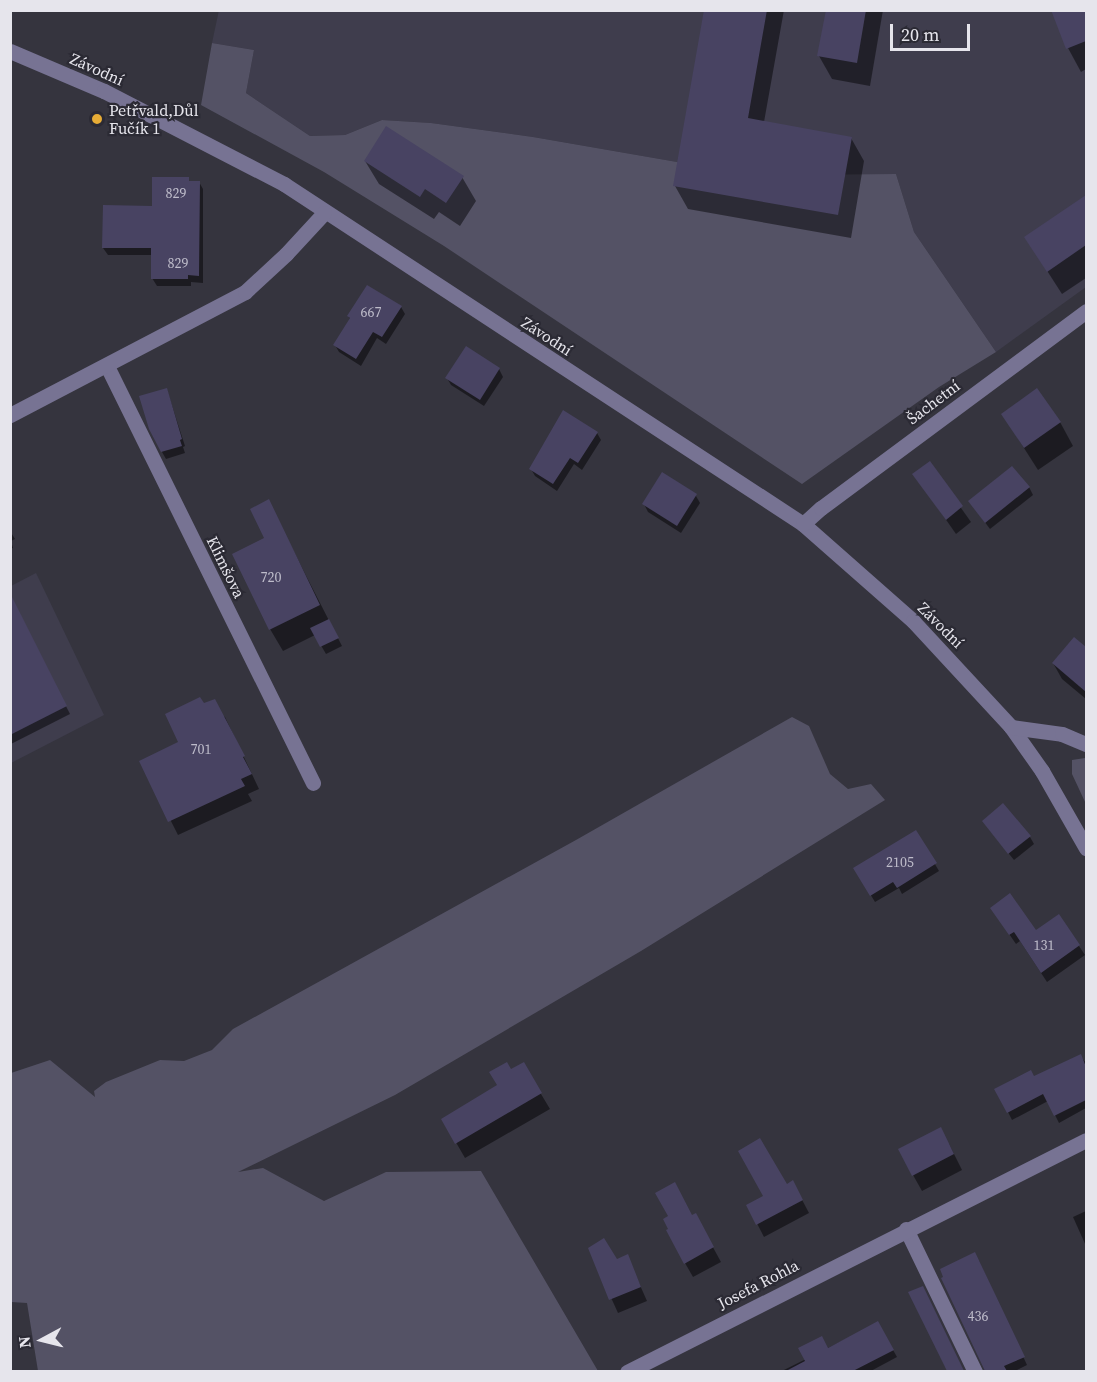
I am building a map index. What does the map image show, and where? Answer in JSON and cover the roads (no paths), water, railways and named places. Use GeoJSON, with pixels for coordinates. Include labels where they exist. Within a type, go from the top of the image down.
{"type":"FeatureCollection","features":[{"type":"Feature","properties":{"kind":"street","name":"Závodní"},"geometry":{"type":"LineString","coordinates":[[10,51],[104,91],[284,184],[324,213],[803,524],[913,621],[1011,727],[1042,771],[1086,848]]}},
{"type":"Feature","properties":{"kind":"street"},"geometry":{"type":"LineString","coordinates":[[10,415],[245,292],[286,254],[324,213]]}},
{"type":"Feature","properties":{"kind":"street","name":"Šachetní"},"geometry":{"type":"LineString","coordinates":[[803,524],[821,508],[1086,311]]}},
{"type":"Feature","properties":{"kind":"street","name":"Klimšova"},"geometry":{"type":"LineString","coordinates":[[107,366],[314,783]]}},
{"type":"Feature","properties":{"kind":"street"},"geometry":{"type":"LineString","coordinates":[[1011,727],[1062,734],[1086,744]]}},
{"type":"Feature","properties":{"kind":"street","name":"Josefa Rohla"},"geometry":{"type":"LineString","coordinates":[[627,1371],[1086,1140]]}},
{"type":"Feature","properties":{"kind":"street"},"geometry":{"type":"LineString","coordinates":[[906,1229],[975,1371]]}},
{"type":"Feature","properties":{"kind":"place","name":"Petřvald,Důl Fučík 1"},"geometry":{"type":"Point","coordinates":[97,119]}}]}
